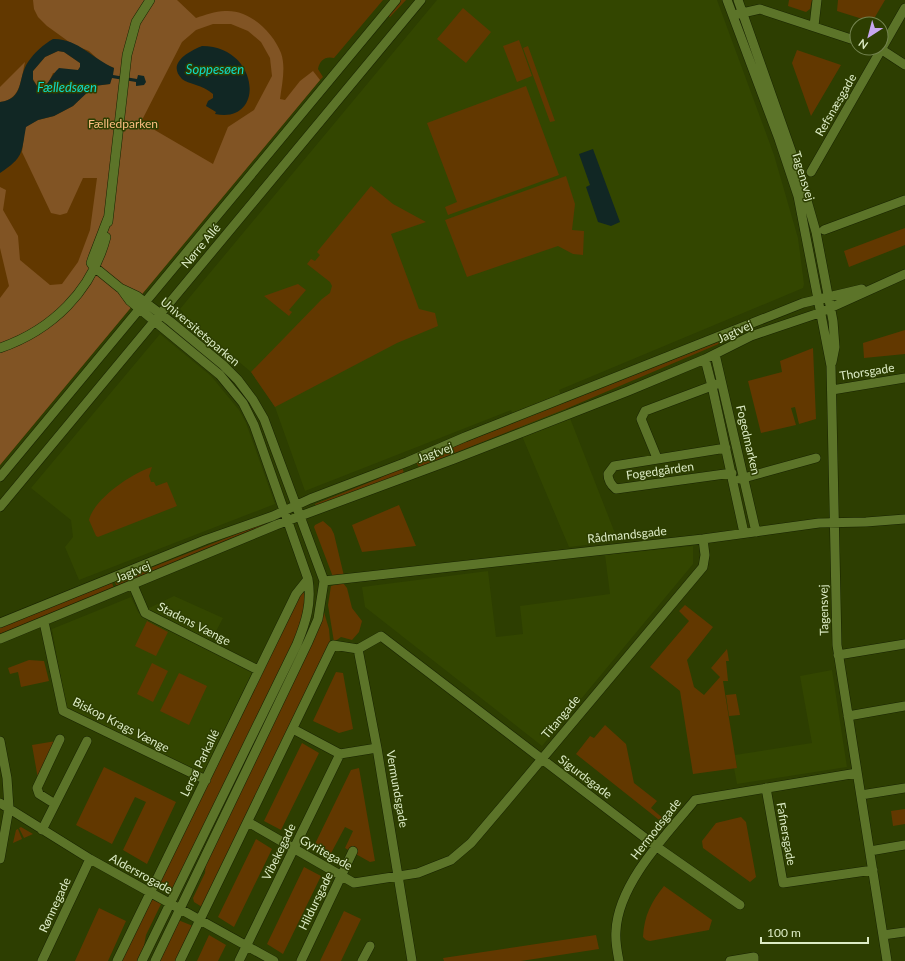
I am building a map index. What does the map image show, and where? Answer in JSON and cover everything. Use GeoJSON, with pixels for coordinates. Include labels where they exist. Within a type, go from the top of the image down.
{"type":"FeatureCollection","features":[{"type":"Feature","properties":{"kind":"street"},"geometry":{"type":"LineString","coordinates":[[0,348],[18,342],[53,320],[76,296],[95,268],[102,254],[107,234],[127,58],[136,22],[150,0]]}},
{"type":"Feature","properties":{"kind":"street","name":"Nørre Allé"},"geometry":{"type":"LineString","coordinates":[[0,476],[396,0]]}},
{"type":"Feature","properties":{"kind":"street","name":"Nørre Allé"},"geometry":{"type":"LineString","coordinates":[[0,507],[421,0]]}},
{"type":"Feature","properties":{"kind":"street","name":"Tagensvej"},"geometry":{"type":"LineString","coordinates":[[727,0],[779,139],[798,196],[805,226],[819,313],[831,366],[838,655],[887,961]]}},
{"type":"Feature","properties":{"kind":"street","name":"Tagensvej"},"geometry":{"type":"LineString","coordinates":[[738,0],[800,176],[816,232],[830,297],[835,347],[831,366]]}},
{"type":"Feature","properties":{"kind":"street"},"geometry":{"type":"LineString","coordinates":[[814,26],[817,0]]}},
{"type":"Feature","properties":{"kind":"street","name":"Refsnæsgade"},"geometry":{"type":"LineString","coordinates":[[889,34],[905,8]]}},
{"type":"Feature","properties":{"kind":"street"},"geometry":{"type":"LineString","coordinates":[[733,16],[760,9],[849,38]]}},
{"type":"Feature","properties":{"kind":"street"},"geometry":{"type":"LineString","coordinates":[[889,55],[905,65]]}},
{"type":"Feature","properties":{"kind":"street","name":"Refsnæsgade"},"geometry":{"type":"LineString","coordinates":[[811,172],[876,56]]}},
{"type":"Feature","properties":{"kind":"street"},"geometry":{"type":"LineString","coordinates":[[824,230],[905,200]]}},
{"type":"Feature","properties":{"kind":"street","name":"Universitetsparken"},"geometry":{"type":"LineString","coordinates":[[95,268],[157,317],[223,365],[238,380],[254,400],[264,419],[300,517]]}},
{"type":"Feature","properties":{"kind":"street","name":"Jagtvej"},"geometry":{"type":"LineString","coordinates":[[0,639],[289,521],[468,453],[705,359],[751,336],[819,313],[905,274]]}},
{"type":"Feature","properties":{"kind":"street","name":"Jagtvej"},"geometry":{"type":"LineString","coordinates":[[0,623],[205,540],[286,511],[465,437],[803,303],[877,286]]}},
{"type":"Feature","properties":{"kind":"street","name":"Universitetsparken"},"geometry":{"type":"LineString","coordinates":[[157,317],[220,375],[243,403],[254,425],[289,521]]}},
{"type":"Feature","properties":{"kind":"street","name":"Fogedmarken"},"geometry":{"type":"LineString","coordinates":[[716,354],[756,532]]}},
{"type":"Feature","properties":{"kind":"street","name":"Fogedmarken"},"geometry":{"type":"LineString","coordinates":[[705,359],[733,476],[744,533]]}},
{"type":"Feature","properties":{"kind":"street","name":"Thorsgade"},"geometry":{"type":"LineString","coordinates":[[832,390],[905,378]]}},
{"type":"Feature","properties":{"kind":"street","name":"Fogedgården"},"geometry":{"type":"LineString","coordinates":[[657,458],[641,419],[645,411],[723,383]]}},
{"type":"Feature","properties":{"kind":"street","name":"Fogedgården"},"geometry":{"type":"LineString","coordinates":[[726,448],[614,466],[608,474],[608,479],[611,485],[616,489],[733,476]]}},
{"type":"Feature","properties":{"kind":"street"},"geometry":{"type":"LineString","coordinates":[[733,476],[744,477],[816,458]]}},
{"type":"Feature","properties":{"kind":"street"},"geometry":{"type":"LineString","coordinates":[[155,961],[318,619],[324,581],[300,517]]}},
{"type":"Feature","properties":{"kind":"street","name":"Rådmandsgade"},"geometry":{"type":"LineString","coordinates":[[324,581],[352,580],[580,552],[703,539],[819,523],[905,519]]}},
{"type":"Feature","properties":{"kind":"street"},"geometry":{"type":"LineString","coordinates":[[142,961],[297,644],[307,619],[310,602],[308,579],[289,521]]}},
{"type":"Feature","properties":{"kind":"street","name":"Titangade"},"geometry":{"type":"LineString","coordinates":[[399,876],[436,867],[460,853],[471,843],[702,566],[705,555],[703,539]]}},
{"type":"Feature","properties":{"kind":"street","name":"Lersø Parkallé"},"geometry":{"type":"LineString","coordinates":[[118,961],[258,670],[296,594],[308,579]]}},
{"type":"Feature","properties":{"kind":"street","name":"Stadens Vænge"},"geometry":{"type":"LineString","coordinates":[[134,585],[145,613],[258,670]]}},
{"type":"Feature","properties":{"kind":"street","name":"Biskop Krags Vænge"},"geometry":{"type":"LineString","coordinates":[[44,622],[63,711],[206,780]]}},
{"type":"Feature","properties":{"kind":"street","name":"Sigurdsgade"},"geometry":{"type":"LineString","coordinates":[[358,649],[381,636],[658,847],[740,905]]}},
{"type":"Feature","properties":{"kind":"street"},"geometry":{"type":"LineString","coordinates":[[838,655],[905,644]]}},
{"type":"Feature","properties":{"kind":"street"},"geometry":{"type":"LineString","coordinates":[[180,961],[333,645],[358,649]]}},
{"type":"Feature","properties":{"kind":"street","name":"Vermundsgade"},"geometry":{"type":"LineString","coordinates":[[358,649],[377,748],[412,961]]}},
{"type":"Feature","properties":{"kind":"street"},"geometry":{"type":"LineString","coordinates":[[848,716],[905,706]]}},
{"type":"Feature","properties":{"kind":"street"},"geometry":{"type":"LineString","coordinates":[[293,729],[340,754],[377,748]]}},
{"type":"Feature","properties":{"kind":"street"},"geometry":{"type":"LineString","coordinates":[[55,804],[39,794],[37,788],[60,739]]}},
{"type":"Feature","properties":{"kind":"street"},"geometry":{"type":"LineString","coordinates":[[0,741],[8,778],[8,808],[0,859]]}},
{"type":"Feature","properties":{"kind":"street"},"geometry":{"type":"LineString","coordinates":[[42,830],[87,741]]}},
{"type":"Feature","properties":{"kind":"street","name":"Vibekegade"},"geometry":{"type":"LineString","coordinates":[[239,961],[340,754]]}},
{"type":"Feature","properties":{"kind":"street","name":"Hermodsgade"},"geometry":{"type":"LineString","coordinates":[[619,961],[616,931],[621,902],[632,881],[695,800],[857,773]]}},
{"type":"Feature","properties":{"kind":"street","name":"Fafnersgade"},"geometry":{"type":"LineString","coordinates":[[766,788],[782,883],[873,870]]}},
{"type":"Feature","properties":{"kind":"street"},"geometry":{"type":"LineString","coordinates":[[861,795],[905,788]]}},
{"type":"Feature","properties":{"kind":"street","name":"Aldersrogade"},"geometry":{"type":"LineString","coordinates":[[0,803],[90,859],[274,961]]}},
{"type":"Feature","properties":{"kind":"street","name":"Gyritegade"},"geometry":{"type":"LineString","coordinates":[[248,822],[354,883],[399,876]]}},
{"type":"Feature","properties":{"kind":"street"},"geometry":{"type":"LineString","coordinates":[[870,851],[905,845]]}},
{"type":"Feature","properties":{"kind":"street","name":"Hildursgade"},"geometry":{"type":"LineString","coordinates":[[301,961],[353,851]]}},
{"type":"Feature","properties":{"kind":"street","name":"Rønnegade"},"geometry":{"type":"LineString","coordinates":[[42,961],[90,859]]}},
{"type":"Feature","properties":{"kind":"street"},"geometry":{"type":"LineString","coordinates":[[883,935],[905,932]]}},
{"type":"Feature","properties":{"kind":"street"},"geometry":{"type":"LineString","coordinates":[[362,961],[370,946]]}},
{"type":"Feature","properties":{"kind":"street"},"geometry":{"type":"LineString","coordinates":[[730,961],[754,959]]}},
{"type":"Feature","properties":{"kind":"shaded area"},"geometry":{"type":"Polygon","coordinates":[[[437,0],[717,0],[774,155],[798,238],[804,284],[803,288],[559,390],[618,541],[569,547],[511,410],[305,491],[275,407],[264,390],[251,372],[182,314],[183,312],[180,309],[437,0]]]}},
{"type":"Feature","properties":{"kind":"shaded area"},"geometry":{"type":"Polygon","coordinates":[[[160,334],[211,376],[239,410],[246,423],[275,504],[79,580],[65,547],[73,537],[71,520],[31,488],[160,334]]]}},
{"type":"Feature","properties":{"kind":"shaded area"},"geometry":{"type":"Polygon","coordinates":[[[693,546],[693,564],[542,746],[365,607],[362,587],[488,571],[496,637],[523,634],[520,606],[610,594],[605,555],[693,546]]]}},
{"type":"Feature","properties":{"kind":"shaded area"},"geometry":{"type":"Polygon","coordinates":[[[174,596],[223,618],[211,641],[147,609],[174,596]]]}},
{"type":"Feature","properties":{"kind":"shaded area"},"geometry":{"type":"Polygon","coordinates":[[[131,597],[138,612],[145,618],[253,671],[203,774],[66,708],[52,629],[131,597]]]}},
{"type":"Feature","properties":{"kind":"shaded area"},"geometry":{"type":"Polygon","coordinates":[[[832,670],[847,767],[737,784],[734,768],[737,768],[735,755],[812,743],[800,676],[832,670]]]}},
{"type":"Feature","properties":{"kind":"green space","name":"Fælledparken"},"geometry":{"type":"Polygon","coordinates":[[[0,0],[383,0],[334,58],[323,59],[318,69],[323,77],[0,465],[0,0]]]}},
{"type":"Feature","properties":{"kind":"green space","name":"Fælledparken"},"geometry":{"type":"Polygon","coordinates":[[[33,0],[177,0],[196,18],[210,13],[234,11],[259,23],[277,45],[281,53],[283,64],[280,99],[285,100],[300,81],[313,71],[320,80],[0,465],[0,298],[9,286],[0,248],[0,187],[6,190],[3,210],[18,236],[20,260],[50,285],[62,284],[78,262],[90,230],[97,178],[83,178],[67,213],[60,215],[51,213],[22,152],[25,127],[38,120],[54,116],[73,106],[94,86],[110,84],[114,68],[101,62],[89,51],[72,44],[47,26],[38,17],[34,9],[33,0]],[[213,24],[196,30],[182,42],[141,122],[213,164],[228,127],[254,110],[272,76],[270,58],[261,42],[248,31],[231,24],[213,24]]]}},
{"type":"Feature","properties":{"kind":"green space"},"geometry":{"type":"Polygon","coordinates":[[[400,0],[406,0],[390,17],[388,16],[400,0]]]}},
{"type":"Feature","properties":{"kind":"green space"},"geometry":{"type":"Polygon","coordinates":[[[789,0],[812,0],[810,9],[806,12],[788,6],[789,0]]]}},
{"type":"Feature","properties":{"kind":"green space"},"geometry":{"type":"Polygon","coordinates":[[[838,0],[885,0],[876,16],[853,16],[837,11],[838,0]]]}},
{"type":"Feature","properties":{"kind":"green space"},"geometry":{"type":"Polygon","coordinates":[[[463,8],[491,32],[466,63],[437,39],[463,8]]]}},
{"type":"Feature","properties":{"kind":"green space"},"geometry":{"type":"Polygon","coordinates":[[[519,40],[532,76],[517,82],[503,46],[519,40]]]}},
{"type":"Feature","properties":{"kind":"green space"},"geometry":{"type":"Polygon","coordinates":[[[528,46],[555,121],[550,122],[523,48],[528,46]]]}},
{"type":"Feature","properties":{"kind":"green space"},"geometry":{"type":"Polygon","coordinates":[[[797,50],[841,65],[811,116],[792,63],[797,50]]]}},
{"type":"Feature","properties":{"kind":"green space"},"geometry":{"type":"Polygon","coordinates":[[[58,51],[64,52],[80,63],[80,67],[78,70],[53,73],[48,84],[42,88],[37,86],[33,79],[33,71],[45,57],[58,51]]]}},
{"type":"Feature","properties":{"kind":"green space"},"geometry":{"type":"Polygon","coordinates":[[[25,62],[21,82],[16,93],[7,100],[0,102],[0,87],[25,62]]]}},
{"type":"Feature","properties":{"kind":"green space"},"geometry":{"type":"Polygon","coordinates":[[[526,86],[559,175],[448,215],[445,207],[457,202],[427,123],[526,86]]]}},
{"type":"Feature","properties":{"kind":"green space"},"geometry":{"type":"Polygon","coordinates":[[[566,176],[575,204],[572,230],[584,231],[583,255],[573,254],[558,246],[467,277],[445,220],[566,176]]]}},
{"type":"Feature","properties":{"kind":"green space"},"geometry":{"type":"Polygon","coordinates":[[[371,186],[393,204],[426,222],[391,234],[419,309],[435,313],[438,326],[397,343],[275,407],[251,372],[322,299],[330,293],[332,286],[330,282],[307,264],[311,259],[315,261],[320,255],[317,252],[371,186]]]}},
{"type":"Feature","properties":{"kind":"green space"},"geometry":{"type":"Polygon","coordinates":[[[905,228],[905,245],[849,267],[844,251],[905,228]]]}},
{"type":"Feature","properties":{"kind":"green space"},"geometry":{"type":"Polygon","coordinates":[[[298,284],[306,290],[289,310],[292,312],[289,316],[264,296],[298,284]]]}},
{"type":"Feature","properties":{"kind":"green space"},"geometry":{"type":"Polygon","coordinates":[[[905,330],[905,354],[864,358],[863,343],[905,330]]]}},
{"type":"Feature","properties":{"kind":"green space"},"geometry":{"type":"Polygon","coordinates":[[[742,334],[568,408],[419,467],[416,462],[721,341],[742,334]]]}},
{"type":"Feature","properties":{"kind":"green space"},"geometry":{"type":"Polygon","coordinates":[[[813,348],[816,419],[799,424],[795,407],[791,408],[796,425],[761,433],[748,381],[782,372],[780,361],[813,348]]]}},
{"type":"Feature","properties":{"kind":"green space"},"geometry":{"type":"Polygon","coordinates":[[[152,467],[149,476],[151,482],[154,482],[156,486],[167,482],[177,506],[98,537],[96,536],[89,520],[92,512],[98,504],[125,481],[152,467]]]}},
{"type":"Feature","properties":{"kind":"green space"},"geometry":{"type":"Polygon","coordinates":[[[402,467],[404,473],[316,506],[315,504],[378,479],[402,467]]]}},
{"type":"Feature","properties":{"kind":"green space"},"geometry":{"type":"Polygon","coordinates":[[[399,505],[416,546],[362,552],[352,525],[399,505]]]}},
{"type":"Feature","properties":{"kind":"green space"},"geometry":{"type":"Polygon","coordinates":[[[270,521],[271,523],[117,587],[115,582],[270,521]]]}},
{"type":"Feature","properties":{"kind":"green space"},"geometry":{"type":"Polygon","coordinates":[[[323,521],[331,528],[334,534],[344,576],[333,577],[314,527],[323,521]]]}},
{"type":"Feature","properties":{"kind":"green space"},"geometry":{"type":"Polygon","coordinates":[[[112,583],[114,588],[0,634],[0,627],[112,583]]]}},
{"type":"Feature","properties":{"kind":"green space"},"geometry":{"type":"Polygon","coordinates":[[[343,583],[347,588],[352,608],[362,621],[359,632],[352,640],[341,637],[334,642],[328,605],[331,586],[343,583]]]}},
{"type":"Feature","properties":{"kind":"green space"},"geometry":{"type":"Polygon","coordinates":[[[303,592],[305,595],[304,613],[298,632],[173,888],[171,889],[159,883],[294,604],[303,592]]]}},
{"type":"Feature","properties":{"kind":"green space"},"geometry":{"type":"Polygon","coordinates":[[[685,605],[713,627],[687,660],[694,687],[704,695],[720,677],[711,668],[727,649],[729,661],[726,661],[728,681],[723,681],[737,768],[693,774],[680,691],[650,667],[689,621],[679,611],[685,605]]]}},
{"type":"Feature","properties":{"kind":"green space"},"geometry":{"type":"Polygon","coordinates":[[[323,609],[329,629],[330,641],[202,907],[194,902],[193,898],[205,873],[206,861],[323,609]]]}},
{"type":"Feature","properties":{"kind":"green space"},"geometry":{"type":"Polygon","coordinates":[[[147,621],[168,632],[156,656],[135,646],[147,621]]]}},
{"type":"Feature","properties":{"kind":"green space"},"geometry":{"type":"Polygon","coordinates":[[[29,660],[44,661],[49,681],[21,687],[18,672],[10,674],[8,668],[29,660]]]}},
{"type":"Feature","properties":{"kind":"green space"},"geometry":{"type":"Polygon","coordinates":[[[152,663],[168,671],[153,702],[137,694],[152,663]]]}},
{"type":"Feature","properties":{"kind":"green space"},"geometry":{"type":"Polygon","coordinates":[[[336,672],[343,673],[353,729],[339,733],[313,721],[336,672]]]}},
{"type":"Feature","properties":{"kind":"green space"},"geometry":{"type":"Polygon","coordinates":[[[179,673],[207,686],[189,725],[160,711],[179,673]]]}},
{"type":"Feature","properties":{"kind":"green space"},"geometry":{"type":"Polygon","coordinates":[[[736,694],[740,715],[729,716],[726,695],[736,694]]]}},
{"type":"Feature","properties":{"kind":"green space"},"geometry":{"type":"Polygon","coordinates":[[[605,725],[626,744],[634,783],[657,801],[651,808],[665,820],[663,823],[576,754],[590,736],[594,738],[605,725]]]}},
{"type":"Feature","properties":{"kind":"green space"},"geometry":{"type":"Polygon","coordinates":[[[56,741],[38,779],[32,745],[56,741]]]}},
{"type":"Feature","properties":{"kind":"green space"},"geometry":{"type":"Polygon","coordinates":[[[302,743],[319,753],[281,830],[264,821],[302,743]]]}},
{"type":"Feature","properties":{"kind":"green space"},"geometry":{"type":"Polygon","coordinates":[[[104,767],[176,802],[147,864],[123,850],[146,802],[135,797],[112,844],[76,825],[104,767]]]}},
{"type":"Feature","properties":{"kind":"green space"},"geometry":{"type":"Polygon","coordinates":[[[359,768],[375,861],[370,862],[345,848],[353,831],[345,827],[329,857],[313,848],[351,770],[359,768]]]}},
{"type":"Feature","properties":{"kind":"green space"},"geometry":{"type":"Polygon","coordinates":[[[905,809],[905,824],[893,826],[891,811],[905,809]]]}},
{"type":"Feature","properties":{"kind":"green space"},"geometry":{"type":"Polygon","coordinates":[[[741,817],[746,822],[756,877],[750,882],[703,848],[702,841],[716,823],[741,817]]]}},
{"type":"Feature","properties":{"kind":"green space"},"geometry":{"type":"Polygon","coordinates":[[[21,827],[33,834],[24,838],[19,828],[21,827]]]}},
{"type":"Feature","properties":{"kind":"green space"},"geometry":{"type":"Polygon","coordinates":[[[18,829],[22,839],[13,843],[16,830],[18,829]]]}},
{"type":"Feature","properties":{"kind":"green space"},"geometry":{"type":"Polygon","coordinates":[[[256,839],[272,849],[234,927],[218,917],[256,839]]]}},
{"type":"Feature","properties":{"kind":"green space"},"geometry":{"type":"Polygon","coordinates":[[[304,867],[321,876],[283,954],[267,944],[304,867]]]}},
{"type":"Feature","properties":{"kind":"green space"},"geometry":{"type":"Polygon","coordinates":[[[664,886],[712,920],[709,930],[650,941],[646,940],[643,937],[645,922],[649,910],[655,898],[664,886]]]}},
{"type":"Feature","properties":{"kind":"green space"},"geometry":{"type":"Polygon","coordinates":[[[151,899],[161,904],[146,935],[144,946],[137,961],[121,961],[151,899]]]}},
{"type":"Feature","properties":{"kind":"green space"},"geometry":{"type":"Polygon","coordinates":[[[99,908],[126,921],[108,961],[75,961],[99,908]]]}},
{"type":"Feature","properties":{"kind":"green space"},"geometry":{"type":"Polygon","coordinates":[[[344,911],[361,919],[341,961],[320,961],[344,911]]]}},
{"type":"Feature","properties":{"kind":"green space"},"geometry":{"type":"Polygon","coordinates":[[[178,920],[193,926],[176,961],[159,961],[178,920]]]}},
{"type":"Feature","properties":{"kind":"green space"},"geometry":{"type":"Polygon","coordinates":[[[209,935],[226,945],[218,961],[197,961],[209,935]]]}},
{"type":"Feature","properties":{"kind":"green space"},"geometry":{"type":"Polygon","coordinates":[[[596,935],[599,949],[521,961],[444,961],[443,958],[596,935]]]}},
{"type":"Feature","properties":{"kind":"water","name":"Fælledsøen"},"geometry":{"type":"Polygon","coordinates":[[[53,39],[70,42],[77,45],[114,68],[113,75],[137,79],[138,75],[144,76],[146,82],[144,85],[136,86],[136,82],[112,78],[110,84],[94,86],[73,106],[54,116],[38,120],[26,127],[20,154],[8,168],[0,173],[0,102],[13,97],[17,92],[28,62],[36,52],[53,39]],[[58,51],[45,57],[33,71],[33,80],[37,86],[42,88],[45,86],[59,68],[78,70],[80,63],[64,52],[58,51]]]}},
{"type":"Feature","properties":{"kind":"water","name":"Soppesøen"},"geometry":{"type":"Polygon","coordinates":[[[202,46],[221,49],[236,58],[245,70],[249,84],[249,97],[243,108],[231,114],[215,114],[216,112],[206,106],[208,101],[213,98],[213,94],[185,81],[178,73],[178,63],[182,58],[186,54],[202,46]]]}},
{"type":"Feature","properties":{"kind":"water"},"geometry":{"type":"Polygon","coordinates":[[[593,149],[620,222],[611,226],[598,222],[586,187],[590,185],[579,154],[593,149]]]}}]}
